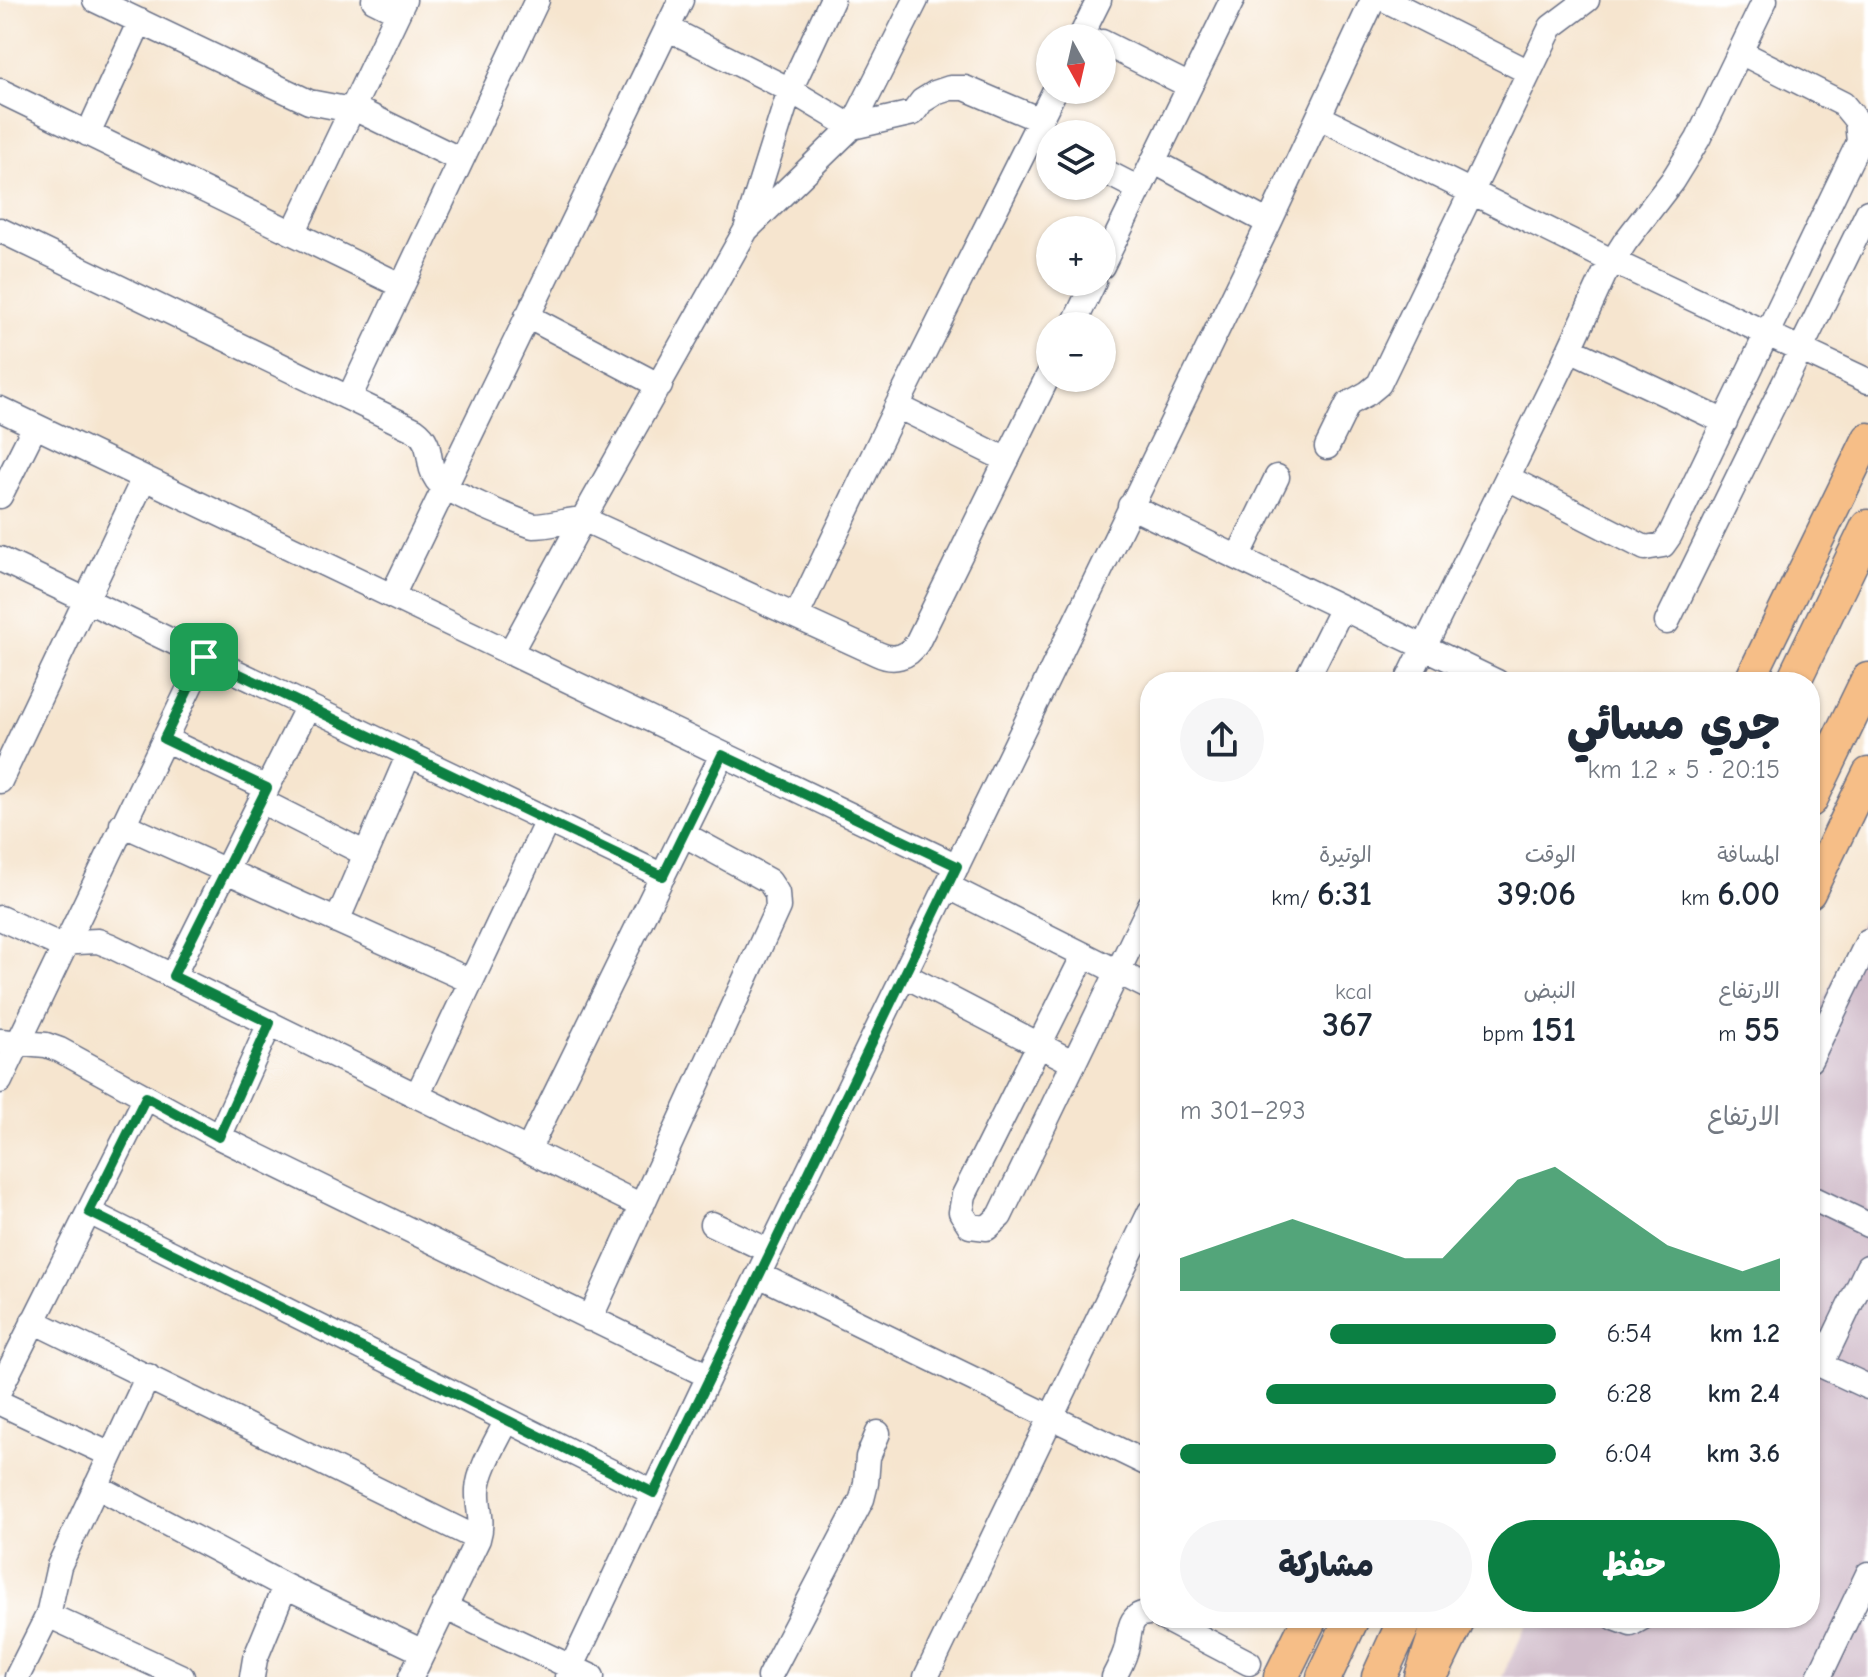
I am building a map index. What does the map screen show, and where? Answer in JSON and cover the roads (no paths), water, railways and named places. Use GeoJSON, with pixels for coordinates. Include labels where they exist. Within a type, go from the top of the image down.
{"type":"FeatureCollection","features":[{"type":"Feature","properties":{"kind":"highway"},"geometry":{"type":"LineString","coordinates":[[1798,672],[1868,527]]}},
{"type":"Feature","properties":{"kind":"highway"},"geometry":{"type":"LineString","coordinates":[[1820,779],[1868,680]]}},
{"type":"Feature","properties":{"kind":"highway"},"geometry":{"type":"LineString","coordinates":[[1281,1677],[1305,1628]]}},
{"type":"Feature","properties":{"kind":"highway"},"geometry":{"type":"LineString","coordinates":[[1324,1677],[1347,1628]]}},
{"type":"Feature","properties":{"kind":"highway"},"geometry":{"type":"LineString","coordinates":[[1379,1677],[1401,1628]]}},
{"type":"Feature","properties":{"kind":"highway"},"geometry":{"type":"LineString","coordinates":[[1422,1677],[1438,1628]]}},
{"type":"Feature","properties":{"kind":"main road"},"geometry":{"type":"LineString","coordinates":[[1754,672],[1868,438]]}},
{"type":"Feature","properties":{"kind":"main road"},"geometry":{"type":"LineString","coordinates":[[1820,872],[1868,773]]}},
{"type":"Feature","properties":{"kind":"main road"},"geometry":{"type":"LineString","coordinates":[[1430,1677],[1456,1628]]}},
{"type":"Feature","properties":{"kind":"street"},"geometry":{"type":"LineString","coordinates":[[95,0],[309,102],[372,116],[461,160]]}},
{"type":"Feature","properties":{"kind":"street"},"geometry":{"type":"LineString","coordinates":[[293,233],[401,6],[374,0]]}},
{"type":"Feature","properties":{"kind":"street"},"geometry":{"type":"LineString","coordinates":[[349,398],[537,0]]}},
{"type":"Feature","properties":{"kind":"street"},"geometry":{"type":"LineString","coordinates":[[392,596],[681,0]]}},
{"type":"Feature","properties":{"kind":"street"},"geometry":{"type":"LineString","coordinates":[[510,653],[746,230],[790,90],[832,0]]}},
{"type":"Feature","properties":{"kind":"street"},"geometry":{"type":"LineString","coordinates":[[746,230],[852,127],[916,0]]}},
{"type":"Feature","properties":{"kind":"street"},"geometry":{"type":"LineString","coordinates":[[1093,24],[1099,0]]}},
{"type":"Feature","properties":{"kind":"street"},"geometry":{"type":"LineString","coordinates":[[1116,237],[1232,0]]}},
{"type":"Feature","properties":{"kind":"street"},"geometry":{"type":"LineString","coordinates":[[444,1607],[577,1674],[654,1493],[709,1376],[1269,223],[1373,0]]}},
{"type":"Feature","properties":{"kind":"street"},"geometry":{"type":"LineString","coordinates":[[1386,0],[1529,72]]}},
{"type":"Feature","properties":{"kind":"street"},"geometry":{"type":"LineString","coordinates":[[1327,447],[1348,404],[1379,384],[1551,27],[1587,0]]}},
{"type":"Feature","properties":{"kind":"street"},"geometry":{"type":"LineString","coordinates":[[1412,672],[1612,261],[1686,159],[1742,53],[1765,0]]}},
{"type":"Feature","properties":{"kind":"street"},"geometry":{"type":"LineString","coordinates":[[88,134],[140,21]]}},
{"type":"Feature","properties":{"kind":"street"},"geometry":{"type":"LineString","coordinates":[[667,28],[790,90],[852,127],[913,113],[922,101],[935,93],[950,88],[965,88],[980,93],[1036,130]]}},
{"type":"Feature","properties":{"kind":"street"},"geometry":{"type":"LineString","coordinates":[[1116,50],[1190,86]]}},
{"type":"Feature","properties":{"kind":"street"},"geometry":{"type":"LineString","coordinates":[[1508,478],[1639,546],[1657,547],[1670,535],[1856,153],[1860,131],[1851,111],[1843,104],[1742,53]]}},
{"type":"Feature","properties":{"kind":"street"},"geometry":{"type":"LineString","coordinates":[[0,91],[402,286]]}},
{"type":"Feature","properties":{"kind":"street"},"geometry":{"type":"LineString","coordinates":[[1319,117],[1612,261],[1868,381]]}},
{"type":"Feature","properties":{"kind":"street"},"geometry":{"type":"LineString","coordinates":[[797,615],[897,406],[1036,142]]}},
{"type":"Feature","properties":{"kind":"street"},"geometry":{"type":"LineString","coordinates":[[1153,161],[1269,223]]}},
{"type":"Feature","properties":{"kind":"street"},"geometry":{"type":"LineString","coordinates":[[1116,177],[1139,189]]}},
{"type":"Feature","properties":{"kind":"street"},"geometry":{"type":"LineString","coordinates":[[1667,622],[1868,212]]}},
{"type":"Feature","properties":{"kind":"street"},"geometry":{"type":"LineString","coordinates":[[0,230],[420,434],[428,445],[435,478],[443,486],[533,526],[583,519],[884,657],[900,657],[913,650],[1040,392]]}},
{"type":"Feature","properties":{"kind":"street"},"geometry":{"type":"LineString","coordinates":[[527,316],[660,386]]}},
{"type":"Feature","properties":{"kind":"street"},"geometry":{"type":"LineString","coordinates":[[1570,349],[1725,422]]}},
{"type":"Feature","properties":{"kind":"street"},"geometry":{"type":"LineString","coordinates":[[897,406],[1007,460]]}},
{"type":"Feature","properties":{"kind":"street"},"geometry":{"type":"LineString","coordinates":[[0,409],[722,755],[952,876],[1084,955],[1140,983]]}},
{"type":"Feature","properties":{"kind":"street"},"geometry":{"type":"LineString","coordinates":[[0,496],[35,426]]}},
{"type":"Feature","properties":{"kind":"street"},"geometry":{"type":"LineString","coordinates":[[1238,557],[1277,477]]}},
{"type":"Feature","properties":{"kind":"street"},"geometry":{"type":"LineString","coordinates":[[0,781],[144,478]]}},
{"type":"Feature","properties":{"kind":"street"},"geometry":{"type":"LineString","coordinates":[[1130,506],[1476,672]]}},
{"type":"Feature","properties":{"kind":"street"},"geometry":{"type":"LineString","coordinates":[[0,559],[663,876]]}},
{"type":"Feature","properties":{"kind":"street"},"geometry":{"type":"LineString","coordinates":[[1310,672],[1342,608]]}},
{"type":"Feature","properties":{"kind":"street"},"geometry":{"type":"LineString","coordinates":[[0,1081],[8,1043],[64,944],[204,657]]}},
{"type":"Feature","properties":{"kind":"street"},"geometry":{"type":"LineString","coordinates":[[173,976],[308,706]]}},
{"type":"Feature","properties":{"kind":"street"},"geometry":{"type":"LineString","coordinates":[[164,739],[366,854]]}},
{"type":"Feature","properties":{"kind":"street"},"geometry":{"type":"LineString","coordinates":[[337,921],[409,754]]}},
{"type":"Feature","properties":{"kind":"street"},"geometry":{"type":"LineString","coordinates":[[528,1150],[722,755]]}},
{"type":"Feature","properties":{"kind":"street"},"geometry":{"type":"LineString","coordinates":[[417,1096],[547,821]]}},
{"type":"Feature","properties":{"kind":"street"},"geometry":{"type":"LineString","coordinates":[[122,824],[471,981]]}},
{"type":"Feature","properties":{"kind":"street"},"geometry":{"type":"LineString","coordinates":[[590,1319],[778,907],[777,893],[769,881],[683,834]]}},
{"type":"Feature","properties":{"kind":"street"},"geometry":{"type":"LineString","coordinates":[[0,918],[46,940],[64,944],[105,943],[642,1206]]}},
{"type":"Feature","properties":{"kind":"street"},"geometry":{"type":"LineString","coordinates":[[1084,955],[961,1203],[964,1220],[970,1226],[987,1228],[1000,1216],[1140,926]]}},
{"type":"Feature","properties":{"kind":"street"},"geometry":{"type":"LineString","coordinates":[[1820,1039],[1868,941]]}},
{"type":"Feature","properties":{"kind":"street"},"geometry":{"type":"LineString","coordinates":[[904,975],[1074,1063]]}},
{"type":"Feature","properties":{"kind":"street"},"geometry":{"type":"LineString","coordinates":[[219,1137],[270,1023]]}},
{"type":"Feature","properties":{"kind":"street"},"geometry":{"type":"LineString","coordinates":[[8,1043],[31,1043],[60,1050],[219,1137],[709,1376]]}},
{"type":"Feature","properties":{"kind":"street"},"geometry":{"type":"LineString","coordinates":[[0,1389],[146,1097]]}},
{"type":"Feature","properties":{"kind":"street"},"geometry":{"type":"LineString","coordinates":[[1820,1190],[1868,1212]]}},
{"type":"Feature","properties":{"kind":"street"},"geometry":{"type":"LineString","coordinates":[[1820,1202],[1868,1225]]}},
{"type":"Feature","properties":{"kind":"street"},"geometry":{"type":"LineString","coordinates":[[89,1212],[654,1493]]}},
{"type":"Feature","properties":{"kind":"street"},"geometry":{"type":"LineString","coordinates":[[712,1224],[769,1251]]}},
{"type":"Feature","properties":{"kind":"street"},"geometry":{"type":"LineString","coordinates":[[926,1677],[1052,1415],[1140,1248]]}},
{"type":"Feature","properties":{"kind":"street"},"geometry":{"type":"LineString","coordinates":[[1820,1354],[1868,1267]]}},
{"type":"Feature","properties":{"kind":"street"},"geometry":{"type":"LineString","coordinates":[[759,1275],[1140,1460]]}},
{"type":"Feature","properties":{"kind":"street"},"geometry":{"type":"LineString","coordinates":[[33,1321],[478,1539]]}},
{"type":"Feature","properties":{"kind":"street"},"geometry":{"type":"LineString","coordinates":[[1820,1365],[1868,1387]]}},
{"type":"Feature","properties":{"kind":"street"},"geometry":{"type":"LineString","coordinates":[[17,1677],[48,1615],[59,1566],[148,1376]]}},
{"type":"Feature","properties":{"kind":"street"},"geometry":{"type":"LineString","coordinates":[[0,1403],[111,1455]]}},
{"type":"Feature","properties":{"kind":"street"},"geometry":{"type":"LineString","coordinates":[[411,1677],[478,1539],[482,1521],[479,1482],[507,1420]]}},
{"type":"Feature","properties":{"kind":"street"},"geometry":{"type":"LineString","coordinates":[[769,1677],[862,1499],[868,1457],[878,1433]]}},
{"type":"Feature","properties":{"kind":"street"},"geometry":{"type":"LineString","coordinates":[[96,1486],[285,1586],[423,1652]]}},
{"type":"Feature","properties":{"kind":"street"},"geometry":{"type":"LineString","coordinates":[[1819,1677],[1868,1574]]}},
{"type":"Feature","properties":{"kind":"street"},"geometry":{"type":"LineString","coordinates":[[252,1677],[255,1659],[285,1586]]}},
{"type":"Feature","properties":{"kind":"street"},"geometry":{"type":"LineString","coordinates":[[48,1615],[144,1669],[182,1677]]}},
{"type":"Feature","properties":{"kind":"street"},"geometry":{"type":"LineString","coordinates":[[1114,1677],[1127,1647],[1132,1620],[1140,1615]]}},
{"type":"Feature","properties":{"kind":"street"},"geometry":{"type":"LineString","coordinates":[[1182,1628],[1249,1663]]}}]}
